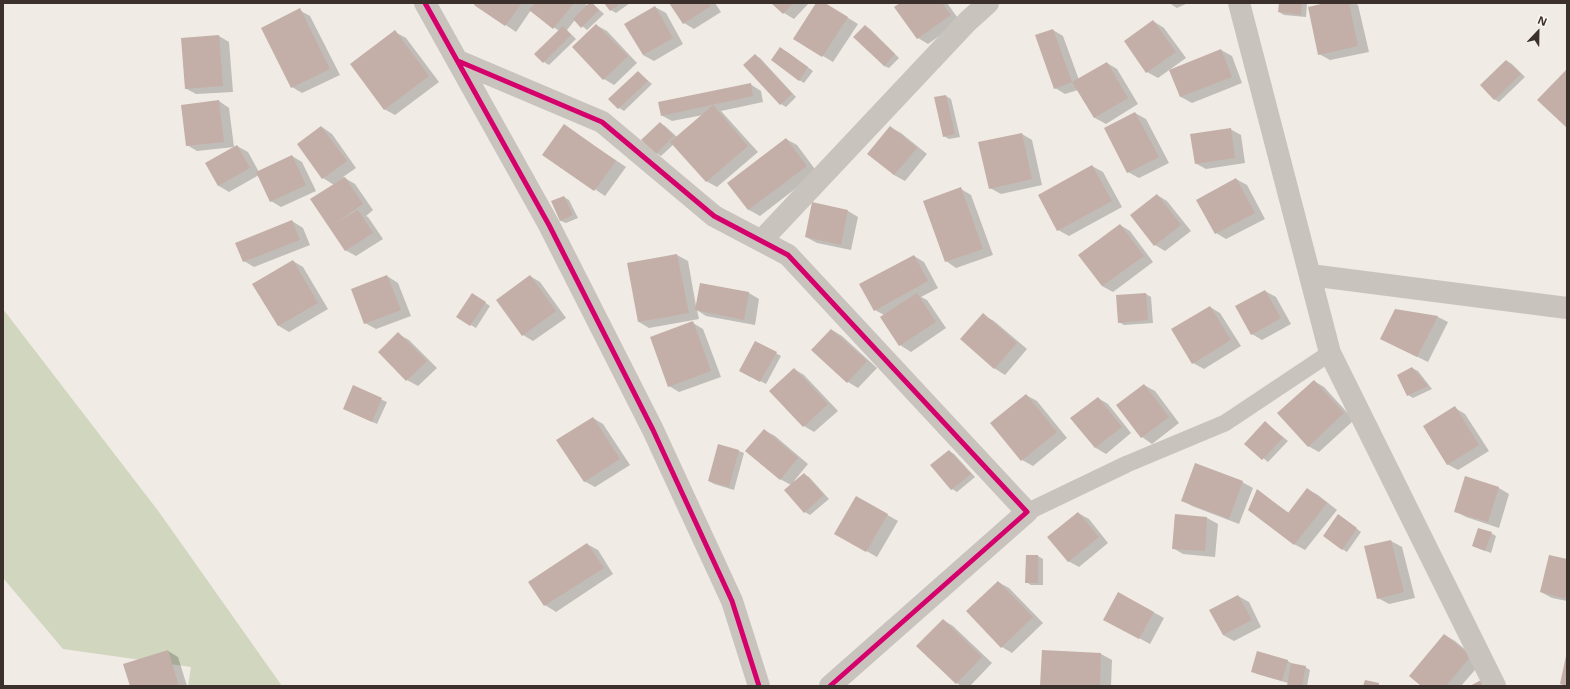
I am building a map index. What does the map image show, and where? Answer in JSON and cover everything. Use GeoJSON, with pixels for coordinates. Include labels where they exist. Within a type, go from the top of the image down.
{"type":"FeatureCollection","features":[{"type":"Feature","properties":{"kind":"street"},"geometry":{"type":"LineString","coordinates":[[425,3],[549,224],[653,430],[732,601],[759,686]]}},
{"type":"Feature","properties":{"kind":"street"},"geometry":{"type":"LineString","coordinates":[[761,241],[968,21],[988,3]]}},
{"type":"Feature","properties":{"kind":"street"},"geometry":{"type":"LineString","coordinates":[[1239,3],[1330,353],[1495,686]]}},
{"type":"Feature","properties":{"kind":"street"},"geometry":{"type":"LineString","coordinates":[[458,61],[602,122],[714,216],[788,255],[1027,512],[830,686]]}},
{"type":"Feature","properties":{"kind":"street"},"geometry":{"type":"LineString","coordinates":[[1310,275],[1567,308]]}},
{"type":"Feature","properties":{"kind":"lane"},"geometry":{"type":"LineString","coordinates":[[1027,512],[1127,464],[1225,423],[1330,353]]}},
{"type":"Feature","properties":{"kind":"green space"},"geometry":{"type":"Polygon","coordinates":[[[3,309],[159,512],[282,686],[188,686],[191,667],[63,649],[3,578],[3,309]]]}},
{"type":"Feature","properties":{"kind":"building"},"geometry":{"type":"Polygon","coordinates":[[[475,3],[522,3],[505,26],[474,5],[475,3]]]}},
{"type":"Feature","properties":{"kind":"building"},"geometry":{"type":"Polygon","coordinates":[[[535,3],[574,3],[553,29],[529,10],[535,3]]]}},
{"type":"Feature","properties":{"kind":"building"},"geometry":{"type":"Polygon","coordinates":[[[589,3],[592,3],[599,10],[581,28],[573,19],[589,3]]]}},
{"type":"Feature","properties":{"kind":"building"},"geometry":{"type":"Polygon","coordinates":[[[604,3],[621,3],[610,11],[604,3]]]}},
{"type":"Feature","properties":{"kind":"building"},"geometry":{"type":"Polygon","coordinates":[[[669,3],[709,3],[711,6],[683,24],[669,3]]]}},
{"type":"Feature","properties":{"kind":"building"},"geometry":{"type":"Polygon","coordinates":[[[771,3],[793,3],[783,14],[771,3]]]}},
{"type":"Feature","properties":{"kind":"building"},"geometry":{"type":"Polygon","coordinates":[[[816,3],[825,3],[848,17],[822,57],[793,39],[816,3]]]}},
{"type":"Feature","properties":{"kind":"building"},"geometry":{"type":"Polygon","coordinates":[[[900,3],[942,3],[951,15],[917,39],[894,7],[900,3]]]}},
{"type":"Feature","properties":{"kind":"building"},"geometry":{"type":"Polygon","coordinates":[[[1279,3],[1302,3],[1301,15],[1278,12],[1279,3]]]}},
{"type":"Feature","properties":{"kind":"building"},"geometry":{"type":"Polygon","coordinates":[[[1325,3],[1349,3],[1358,46],[1318,55],[1308,7],[1325,3]]]}},
{"type":"Feature","properties":{"kind":"building"},"geometry":{"type":"Polygon","coordinates":[[[655,6],[673,38],[643,55],[624,24],[655,6]]]}},
{"type":"Feature","properties":{"kind":"building"},"geometry":{"type":"Polygon","coordinates":[[[300,8],[330,69],[291,88],[261,28],[300,8]]]}},
{"type":"Feature","properties":{"kind":"building"},"geometry":{"type":"Polygon","coordinates":[[[1153,20],[1176,52],[1146,73],[1124,41],[1153,20]]]}},
{"type":"Feature","properties":{"kind":"building"},"geometry":{"type":"Polygon","coordinates":[[[596,24],[628,56],[603,80],[572,47],[596,24]]]}},
{"type":"Feature","properties":{"kind":"building"},"geometry":{"type":"Polygon","coordinates":[[[865,25],[895,54],[884,66],[853,37],[865,25]]]}},
{"type":"Feature","properties":{"kind":"building"},"geometry":{"type":"Polygon","coordinates":[[[563,26],[571,35],[543,63],[534,54],[563,26]]]}},
{"type":"Feature","properties":{"kind":"building"},"geometry":{"type":"Polygon","coordinates":[[[1053,29],[1072,82],[1054,89],[1035,35],[1053,29]]]}},
{"type":"Feature","properties":{"kind":"building"},"geometry":{"type":"Polygon","coordinates":[[[395,30],[429,76],[384,110],[350,64],[395,30]]]}},
{"type":"Feature","properties":{"kind":"building"},"geometry":{"type":"Polygon","coordinates":[[[219,35],[223,86],[185,89],[181,38],[219,35]]]}},
{"type":"Feature","properties":{"kind":"building"},"geometry":{"type":"Polygon","coordinates":[[[780,47],[808,67],[799,81],[771,60],[780,47]]]}},
{"type":"Feature","properties":{"kind":"building"},"geometry":{"type":"Polygon","coordinates":[[[1221,49],[1232,77],[1180,97],[1169,70],[1221,49]]]}},
{"type":"Feature","properties":{"kind":"building"},"geometry":{"type":"Polygon","coordinates":[[[755,54],[792,94],[780,105],[743,65],[755,54]]]}},
{"type":"Feature","properties":{"kind":"building"},"geometry":{"type":"Polygon","coordinates":[[[1506,60],[1521,74],[1494,100],[1480,85],[1506,60]]]}},
{"type":"Feature","properties":{"kind":"building"},"geometry":{"type":"Polygon","coordinates":[[[1107,62],[1128,98],[1094,118],[1072,82],[1107,62]]]}},
{"type":"Feature","properties":{"kind":"building"},"geometry":{"type":"Polygon","coordinates":[[[1567,69],[1567,128],[1537,100],[1567,69]]]}},
{"type":"Feature","properties":{"kind":"building"},"geometry":{"type":"Polygon","coordinates":[[[638,71],[648,81],[618,109],[608,99],[638,71]]]}},
{"type":"Feature","properties":{"kind":"building"},"geometry":{"type":"Polygon","coordinates":[[[751,83],[753,96],[661,116],[658,102],[751,83]]]}},
{"type":"Feature","properties":{"kind":"building"},"geometry":{"type":"Polygon","coordinates":[[[946,95],[955,134],[943,137],[934,97],[946,95]]]}},
{"type":"Feature","properties":{"kind":"building"},"geometry":{"type":"Polygon","coordinates":[[[219,100],[224,142],[186,146],[181,105],[219,100]]]}},
{"type":"Feature","properties":{"kind":"building"},"geometry":{"type":"Polygon","coordinates":[[[713,105],[748,146],[706,182],[670,142],[713,105]]]}},
{"type":"Feature","properties":{"kind":"building"},"geometry":{"type":"Polygon","coordinates":[[[1135,112],[1159,157],[1127,173],[1104,128],[1135,112]]]}},
{"type":"Feature","properties":{"kind":"building"},"geometry":{"type":"Polygon","coordinates":[[[660,122],[674,136],[656,154],[641,140],[660,122]]]}},
{"type":"Feature","properties":{"kind":"building"},"geometry":{"type":"Polygon","coordinates":[[[564,124],[616,161],[594,191],[542,155],[564,124]]]}},
{"type":"Feature","properties":{"kind":"building"},"geometry":{"type":"Polygon","coordinates":[[[321,126],[347,161],[322,179],[297,144],[321,126]]]}},
{"type":"Feature","properties":{"kind":"building"},"geometry":{"type":"Polygon","coordinates":[[[890,126],[917,148],[894,175],[867,154],[890,126]]]}},
{"type":"Feature","properties":{"kind":"building"},"geometry":{"type":"Polygon","coordinates":[[[1231,128],[1235,158],[1195,164],[1190,134],[1231,128]]]}},
{"type":"Feature","properties":{"kind":"building"},"geometry":{"type":"Polygon","coordinates":[[[1022,133],[1032,179],[989,189],[978,142],[1022,133]]]}},
{"type":"Feature","properties":{"kind":"building"},"geometry":{"type":"Polygon","coordinates":[[[786,138],[807,166],[748,210],[727,183],[786,138]]]}},
{"type":"Feature","properties":{"kind":"building"},"geometry":{"type":"Polygon","coordinates":[[[237,145],[250,168],[218,186],[205,163],[237,145]]]}},
{"type":"Feature","properties":{"kind":"building"},"geometry":{"type":"Polygon","coordinates":[[[292,155],[306,185],[270,202],[256,172],[292,155]]]}},
{"type":"Feature","properties":{"kind":"building"},"geometry":{"type":"Polygon","coordinates":[[[1092,165],[1112,201],[1057,231],[1038,195],[1092,165]]]}},
{"type":"Feature","properties":{"kind":"building"},"geometry":{"type":"Polygon","coordinates":[[[345,177],[363,204],[336,223],[358,210],[373,233],[345,251],[310,199],[345,177]]]}},
{"type":"Feature","properties":{"kind":"building"},"geometry":{"type":"Polygon","coordinates":[[[1236,178],[1255,213],[1215,234],[1196,200],[1236,178]]]}},
{"type":"Feature","properties":{"kind":"building"},"geometry":{"type":"Polygon","coordinates":[[[961,187],[983,249],[945,262],[923,201],[961,187]]]}},
{"type":"Feature","properties":{"kind":"building"},"geometry":{"type":"Polygon","coordinates":[[[1157,194],[1181,225],[1154,246],[1130,215],[1157,194]]]}},
{"type":"Feature","properties":{"kind":"building"},"geometry":{"type":"Polygon","coordinates":[[[564,196],[573,215],[560,221],[551,201],[564,196]]]}},
{"type":"Feature","properties":{"kind":"building"},"geometry":{"type":"Polygon","coordinates":[[[812,202],[848,210],[841,245],[805,237],[812,202]]]}},
{"type":"Feature","properties":{"kind":"building"},"geometry":{"type":"Polygon","coordinates":[[[292,220],[300,240],[243,262],[235,243],[292,220]]]}},
{"type":"Feature","properties":{"kind":"building"},"geometry":{"type":"Polygon","coordinates":[[[1120,224],[1144,256],[1102,286],[1078,255],[1120,224]]]}},
{"type":"Feature","properties":{"kind":"building"},"geometry":{"type":"Polygon","coordinates":[[[677,254],[689,313],[638,322],[627,263],[677,254]]]}},
{"type":"Feature","properties":{"kind":"building"},"geometry":{"type":"Polygon","coordinates":[[[914,255],[928,281],[874,311],[859,284],[914,255]]]}},
{"type":"Feature","properties":{"kind":"building"},"geometry":{"type":"Polygon","coordinates":[[[293,260],[318,303],[278,326],[252,284],[293,260]]]}},
{"type":"Feature","properties":{"kind":"building"},"geometry":{"type":"Polygon","coordinates":[[[387,275],[401,310],[364,324],[351,289],[387,275]]]}},
{"type":"Feature","properties":{"kind":"building"},"geometry":{"type":"Polygon","coordinates":[[[530,275],[556,311],[522,336],[496,300],[530,275]]]}},
{"type":"Feature","properties":{"kind":"building"},"geometry":{"type":"Polygon","coordinates":[[[700,283],[749,292],[744,320],[695,310],[700,283]]]}},
{"type":"Feature","properties":{"kind":"building"},"geometry":{"type":"Polygon","coordinates":[[[1265,290],[1281,318],[1251,335],[1235,306],[1265,290]]]}},
{"type":"Feature","properties":{"kind":"building"},"geometry":{"type":"Polygon","coordinates":[[[472,293],[486,302],[470,326],[456,317],[472,293]]]}},
{"type":"Feature","properties":{"kind":"building"},"geometry":{"type":"Polygon","coordinates":[[[917,293],[936,322],[899,346],[880,317],[917,293]]]}},
{"type":"Feature","properties":{"kind":"building"},"geometry":{"type":"Polygon","coordinates":[[[1146,293],[1148,320],[1118,323],[1116,295],[1146,293]]]}},
{"type":"Feature","properties":{"kind":"building"},"geometry":{"type":"Polygon","coordinates":[[[1210,306],[1231,340],[1192,364],[1171,329],[1210,306]]]}},
{"type":"Feature","properties":{"kind":"building"},"geometry":{"type":"Polygon","coordinates":[[[1395,309],[1438,316],[1417,357],[1380,339],[1395,309]]]}},
{"type":"Feature","properties":{"kind":"building"},"geometry":{"type":"Polygon","coordinates":[[[983,313],[1017,343],[994,369],[960,339],[983,313]]]}},
{"type":"Feature","properties":{"kind":"building"},"geometry":{"type":"Polygon","coordinates":[[[693,321],[711,371],[668,387],[650,337],[693,321]]]}},
{"type":"Feature","properties":{"kind":"building"},"geometry":{"type":"Polygon","coordinates":[[[831,329],[867,361],[847,383],[811,350],[831,329]]]}},
{"type":"Feature","properties":{"kind":"building"},"geometry":{"type":"Polygon","coordinates":[[[398,332],[427,361],[406,381],[378,352],[398,332]]]}},
{"type":"Feature","properties":{"kind":"building"},"geometry":{"type":"Polygon","coordinates":[[[755,341],[777,352],[760,382],[739,371],[755,341]]]}},
{"type":"Feature","properties":{"kind":"building"},"geometry":{"type":"Polygon","coordinates":[[[1412,367],[1428,386],[1407,396],[1397,375],[1412,367]]]}},
{"type":"Feature","properties":{"kind":"building"},"geometry":{"type":"Polygon","coordinates":[[[794,368],[828,404],[803,427],[769,391],[794,368]]]}},
{"type":"Feature","properties":{"kind":"building"},"geometry":{"type":"Polygon","coordinates":[[[1314,380],[1344,413],[1308,447],[1277,413],[1314,380]]]}},
{"type":"Feature","properties":{"kind":"building"},"geometry":{"type":"Polygon","coordinates":[[[1144,384],[1169,417],[1141,438],[1116,405],[1144,384]]]}},
{"type":"Feature","properties":{"kind":"building"},"geometry":{"type":"Polygon","coordinates":[[[353,385],[382,398],[372,422],[343,409],[353,385]]]}},
{"type":"Feature","properties":{"kind":"building"},"geometry":{"type":"Polygon","coordinates":[[[1026,394],[1057,432],[1021,461],[990,423],[1026,394]]]}},
{"type":"Feature","properties":{"kind":"building"},"geometry":{"type":"Polygon","coordinates":[[[1098,397],[1122,427],[1095,448],[1070,418],[1098,397]]]}},
{"type":"Feature","properties":{"kind":"building"},"geometry":{"type":"Polygon","coordinates":[[[1455,406],[1479,445],[1447,465],[1423,426],[1455,406]]]}},
{"type":"Feature","properties":{"kind":"building"},"geometry":{"type":"Polygon","coordinates":[[[593,417],[620,459],[584,482],[556,440],[593,417]]]}},
{"type":"Feature","properties":{"kind":"building"},"geometry":{"type":"Polygon","coordinates":[[[1265,421],[1283,438],[1262,460],[1244,444],[1265,421]]]}},
{"type":"Feature","properties":{"kind":"building"},"geometry":{"type":"Polygon","coordinates":[[[764,429],[798,458],[780,480],[745,451],[764,429]]]}},
{"type":"Feature","properties":{"kind":"building"},"geometry":{"type":"Polygon","coordinates":[[[718,444],[739,450],[729,487],[708,481],[718,444]]]}},
{"type":"Feature","properties":{"kind":"building"},"geometry":{"type":"Polygon","coordinates":[[[949,450],[971,474],[951,490],[930,465],[949,450]]]}},
{"type":"Feature","properties":{"kind":"building"},"geometry":{"type":"Polygon","coordinates":[[[1195,463],[1243,481],[1229,519],[1181,501],[1195,463]]]}},
{"type":"Feature","properties":{"kind":"building"},"geometry":{"type":"Polygon","coordinates":[[[804,473],[824,495],[804,513],[784,490],[804,473]]]}},
{"type":"Feature","properties":{"kind":"building"},"geometry":{"type":"Polygon","coordinates":[[[1465,476],[1499,487],[1488,522],[1454,512],[1465,476]]]}},
{"type":"Feature","properties":{"kind":"building"},"geometry":{"type":"Polygon","coordinates":[[[1307,488],[1327,503],[1294,545],[1248,510],[1257,489],[1288,513],[1307,488]]]}},
{"type":"Feature","properties":{"kind":"building"},"geometry":{"type":"Polygon","coordinates":[[[856,496],[888,514],[866,552],[834,534],[856,496]]]}},
{"type":"Feature","properties":{"kind":"building"},"geometry":{"type":"Polygon","coordinates":[[[1078,512],[1099,537],[1068,562],[1047,537],[1078,512]]]}},
{"type":"Feature","properties":{"kind":"building"},"geometry":{"type":"Polygon","coordinates":[[[1175,514],[1207,517],[1205,551],[1172,549],[1175,514]]]}},
{"type":"Feature","properties":{"kind":"building"},"geometry":{"type":"Polygon","coordinates":[[[1338,514],[1357,528],[1342,550],[1323,536],[1338,514]]]}},
{"type":"Feature","properties":{"kind":"building"},"geometry":{"type":"Polygon","coordinates":[[[1478,528],[1492,532],[1485,551],[1472,546],[1478,528]]]}},
{"type":"Feature","properties":{"kind":"building"},"geometry":{"type":"Polygon","coordinates":[[[1391,540],[1404,592],[1377,599],[1364,546],[1391,540]]]}},
{"type":"Feature","properties":{"kind":"building"},"geometry":{"type":"Polygon","coordinates":[[[587,543],[604,568],[544,606],[528,582],[587,543]]]}},
{"type":"Feature","properties":{"kind":"building"},"geometry":{"type":"Polygon","coordinates":[[[1026,555],[1038,555],[1038,583],[1025,583],[1026,555]]]}},
{"type":"Feature","properties":{"kind":"building"},"geometry":{"type":"Polygon","coordinates":[[[1549,555],[1567,559],[1567,599],[1540,592],[1549,555]]]}},
{"type":"Feature","properties":{"kind":"building"},"geometry":{"type":"Polygon","coordinates":[[[998,581],[1033,617],[1001,648],[966,611],[998,581]]]}},
{"type":"Feature","properties":{"kind":"building"},"geometry":{"type":"Polygon","coordinates":[[[1118,592],[1154,612],[1139,639],[1103,620],[1118,592]]]}},
{"type":"Feature","properties":{"kind":"building"},"geometry":{"type":"Polygon","coordinates":[[[1238,595],[1252,620],[1223,635],[1209,610],[1238,595]]]}},
{"type":"Feature","properties":{"kind":"building"},"geometry":{"type":"Polygon","coordinates":[[[943,619],[982,657],[956,684],[916,646],[943,619]]]}},
{"type":"Feature","properties":{"kind":"building"},"geometry":{"type":"Polygon","coordinates":[[[1444,634],[1471,656],[1446,686],[1421,686],[1409,676],[1444,634]]]}},
{"type":"Feature","properties":{"kind":"building"},"geometry":{"type":"Polygon","coordinates":[[[168,650],[179,686],[130,686],[123,664],[168,650]]]}},
{"type":"Feature","properties":{"kind":"building"},"geometry":{"type":"Polygon","coordinates":[[[1042,650],[1101,653],[1100,686],[1040,686],[1042,650]]]}},
{"type":"Feature","properties":{"kind":"building"},"geometry":{"type":"Polygon","coordinates":[[[1257,651],[1288,660],[1282,681],[1251,672],[1257,651]]]}},
{"type":"Feature","properties":{"kind":"building"},"geometry":{"type":"Polygon","coordinates":[[[1567,656],[1567,686],[1560,684],[1567,656]]]}},
{"type":"Feature","properties":{"kind":"building"},"geometry":{"type":"Polygon","coordinates":[[[1291,663],[1306,666],[1302,686],[1287,686],[1291,663]]]}},
{"type":"Feature","properties":{"kind":"building"},"geometry":{"type":"Polygon","coordinates":[[[1365,680],[1379,683],[1379,686],[1363,686],[1365,680]]]}},
{"type":"Feature","properties":{"kind":"building"},"geometry":{"type":"Polygon","coordinates":[[[1481,680],[1484,686],[1470,686],[1481,680]]]}},
{"type":"Feature","properties":{"kind":"cycle path"},"geometry":{"type":"LineString","coordinates":[[425,3],[549,225],[653,430],[732,601],[759,686]]}},
{"type":"Feature","properties":{"kind":"cycle path"},"geometry":{"type":"LineString","coordinates":[[458,61],[602,122],[714,216],[788,255],[1027,512],[830,686]]}}]}
